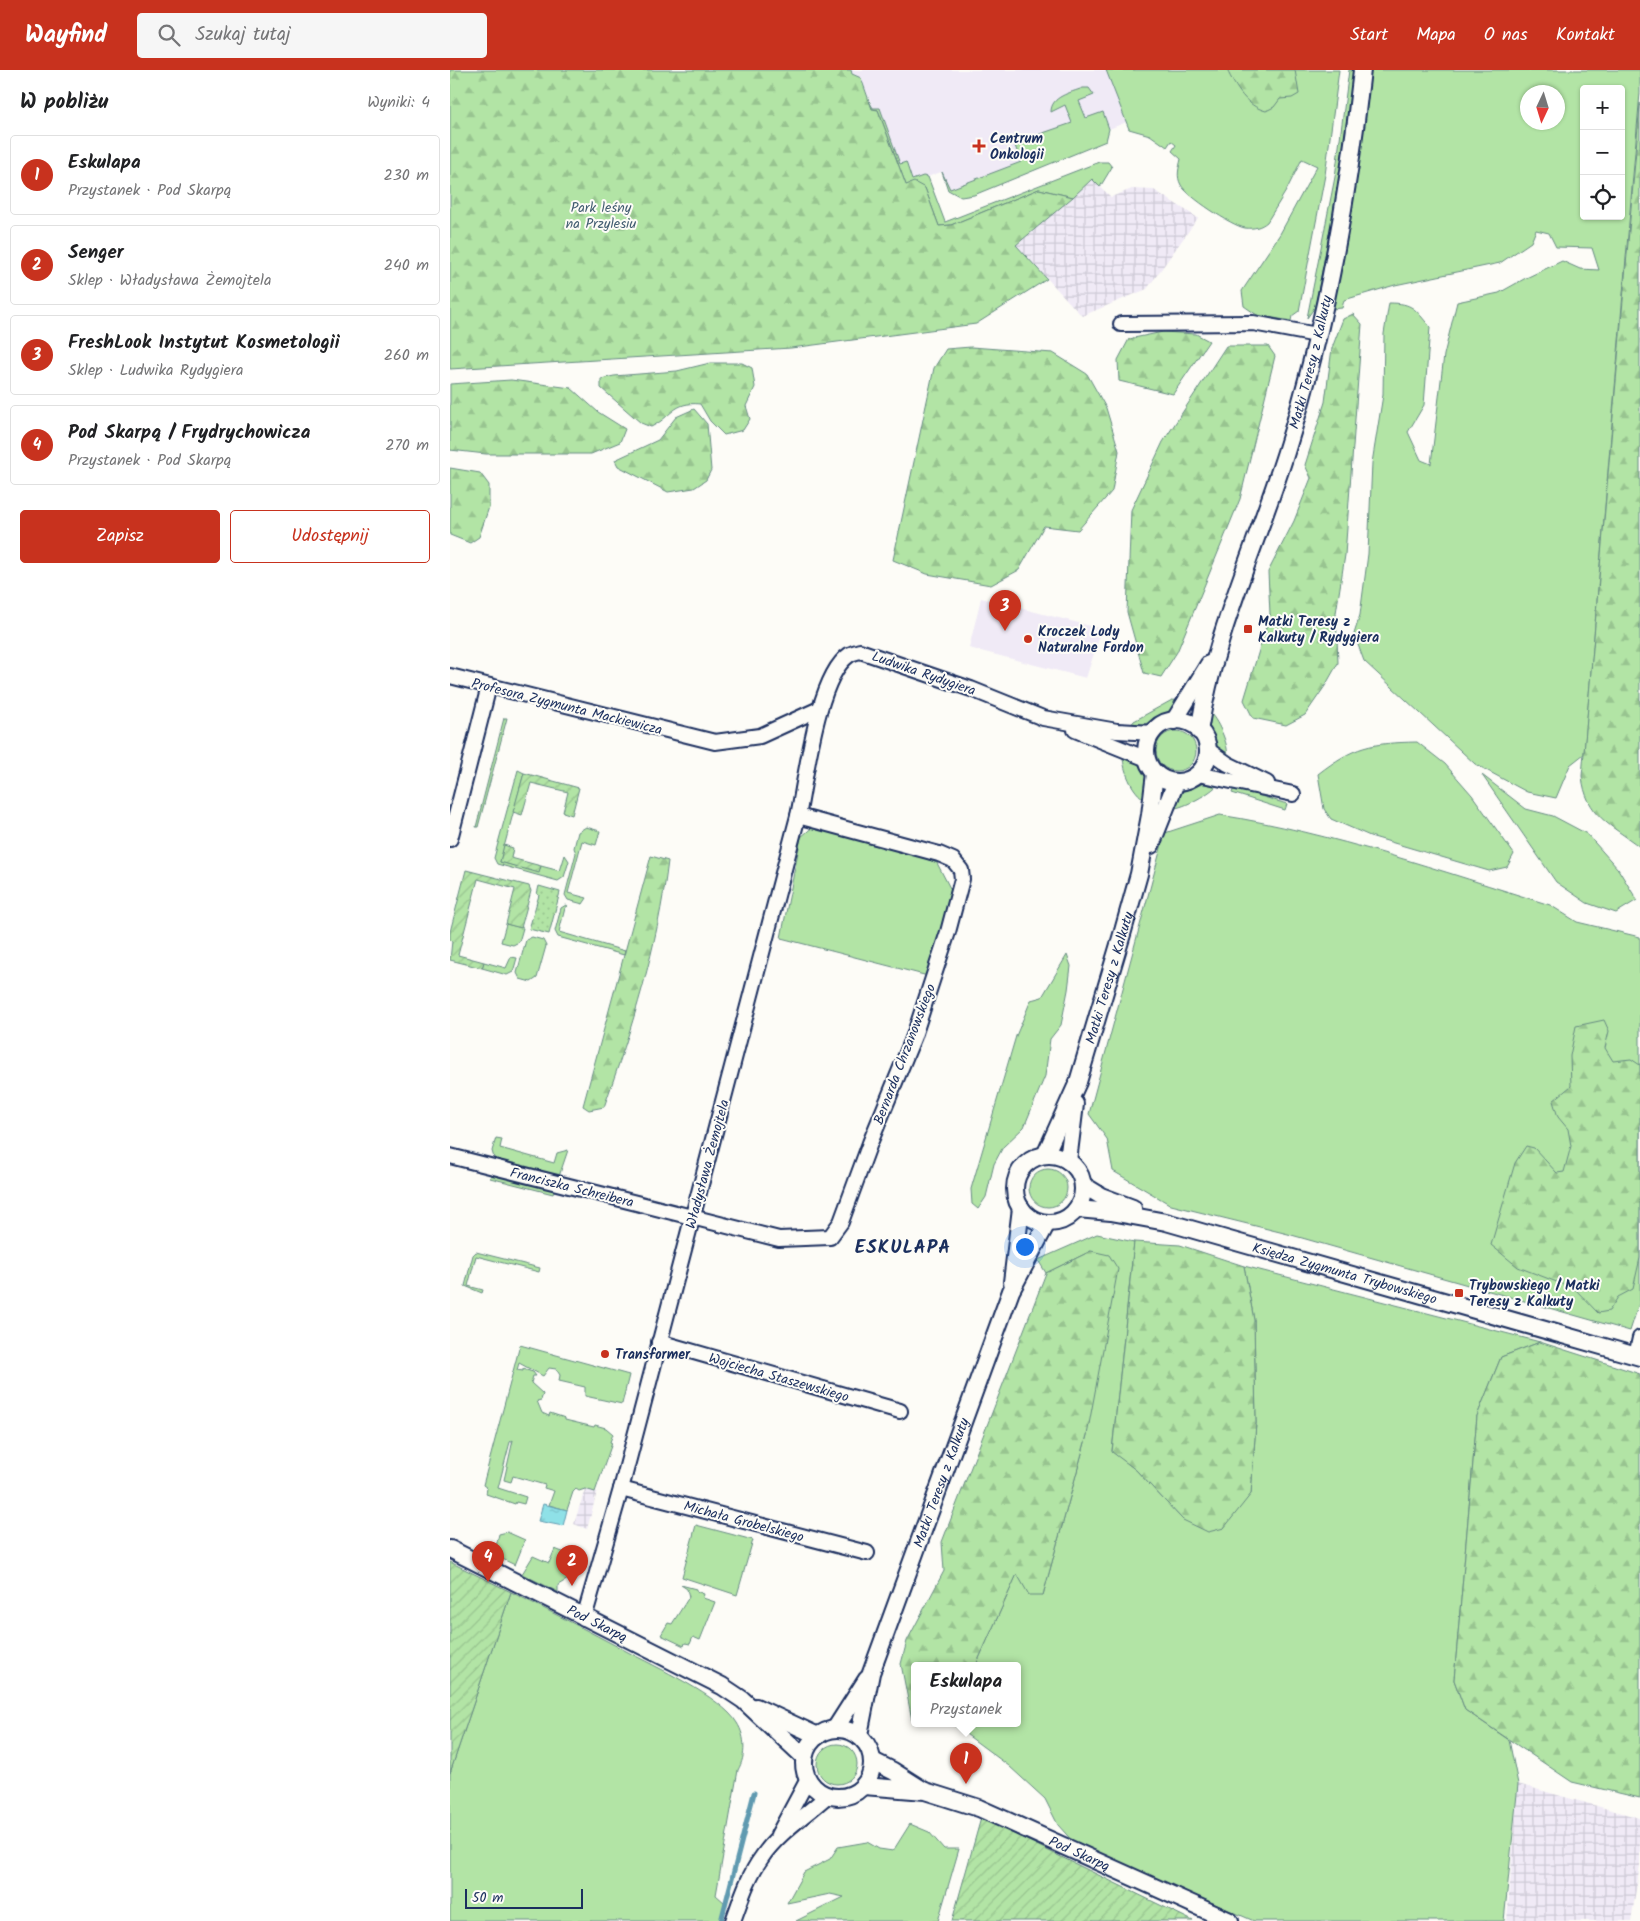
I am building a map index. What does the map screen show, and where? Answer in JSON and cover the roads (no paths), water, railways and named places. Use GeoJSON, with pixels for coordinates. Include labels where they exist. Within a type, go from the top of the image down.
{"type":"FeatureCollection","features":[{"type":"Feature","properties":{"kind":"street","name":"Matki Teresy z Kalkuty"},"geometry":{"type":"LineString","coordinates":[[1199,730],[1203,706],[1221,645],[1286,451],[1317,335],[1343,208],[1362,70]]}},
{"type":"Feature","properties":{"kind":"street"},"geometry":{"type":"LineString","coordinates":[[1121,324],[1253,323],[1317,335]]}},
{"type":"Feature","properties":{"kind":"street","name":"Matki Teresy z Kalkuty"},"geometry":{"type":"LineString","coordinates":[[1174,721],[1221,645]]}},
{"type":"Feature","properties":{"kind":"street","name":"Ludwika Rydygiera"},"geometry":{"type":"LineString","coordinates":[[819,709],[842,663],[850,655],[860,651],[971,688],[1056,722],[1151,766]]}},
{"type":"Feature","properties":{"kind":"street","name":"Profesora Zygmunta Mackiewicza"},"geometry":{"type":"LineString","coordinates":[[450,676],[684,736],[715,742],[760,736],[819,709]]}},
{"type":"Feature","properties":{"kind":"street"},"geometry":{"type":"LineString","coordinates":[[450,839],[489,686]]}},
{"type":"Feature","properties":{"kind":"street","name":"Władysława Żemojtela"},"geometry":{"type":"LineString","coordinates":[[584,1618],[621,1489],[798,816],[819,709]]}},
{"type":"Feature","properties":{"kind":"street"},"geometry":{"type":"LineString","coordinates":[[1174,721],[1186,722],[1199,730],[1206,741],[1208,750],[1206,760],[1198,774],[1184,781],[1169,781],[1151,766],[1148,741],[1153,733],[1163,724],[1174,721]]}},
{"type":"Feature","properties":{"kind":"street","name":"Ludwika Rydygiera"},"geometry":{"type":"LineString","coordinates":[[1056,722],[1153,733]]}},
{"type":"Feature","properties":{"kind":"street"},"geometry":{"type":"LineString","coordinates":[[1198,774],[1289,793],[1235,768],[1208,750]]}},
{"type":"Feature","properties":{"kind":"street","name":"Matki Teresy z Kalkuty"},"geometry":{"type":"LineString","coordinates":[[1045,1155],[1078,1082],[1138,874],[1150,814],[1151,766]]}},
{"type":"Feature","properties":{"kind":"street","name":"Matki Teresy z Kalkuty"},"geometry":{"type":"LineString","coordinates":[[1138,874],[1166,812],[1176,782]]}},
{"type":"Feature","properties":{"kind":"street","name":"Bernarda Chrzanowskiego"},"geometry":{"type":"LineString","coordinates":[[693,1217],[779,1240],[830,1237],[841,1222],[870,1143],[914,1036],[960,891],[961,870],[953,860],[939,854],[798,816]]}},
{"type":"Feature","properties":{"kind":"street","name":"Matki Teresy z Kalkuty"},"geometry":{"type":"LineString","coordinates":[[1068,1161],[1078,1082]]}},
{"type":"Feature","properties":{"kind":"street"},"geometry":{"type":"LineString","coordinates":[[1045,1155],[1062,1157],[1068,1161],[1079,1171],[1083,1185],[1082,1198],[1077,1209],[1069,1216],[1047,1223],[1031,1217],[1021,1208],[1016,1197],[1015,1186],[1017,1176],[1031,1160],[1045,1155]]}},
{"type":"Feature","properties":{"kind":"street","name":"Franciszka Schreibera"},"geometry":{"type":"LineString","coordinates":[[450,1156],[693,1217]]}},
{"type":"Feature","properties":{"kind":"street","name":"Księdza Zygmunta Trybowskiego"},"geometry":{"type":"LineString","coordinates":[[1083,1185],[1102,1196],[1166,1222]]}},
{"type":"Feature","properties":{"kind":"street","name":"Matki Teresy z Kalkuty"},"geometry":{"type":"LineString","coordinates":[[1011,1292],[1021,1208]]}},
{"type":"Feature","properties":{"kind":"street","name":"Księdza Zygmunta Trybowskiego"},"geometry":{"type":"LineString","coordinates":[[1077,1209],[1112,1212],[1166,1222],[1638,1356]]}},
{"type":"Feature","properties":{"kind":"street","name":"Matki Teresy z Kalkuty"},"geometry":{"type":"LineString","coordinates":[[859,1735],[870,1673],[1011,1292],[1047,1223]]}},
{"type":"Feature","properties":{"kind":"street"},"geometry":{"type":"LineString","coordinates":[[1638,1356],[1640,1338]]}},
{"type":"Feature","properties":{"kind":"street","name":"Wojciecha Staszewskiego"},"geometry":{"type":"LineString","coordinates":[[659,1342],[900,1411]]}},
{"type":"Feature","properties":{"kind":"street","name":"Michała Grobelskiego"},"geometry":{"type":"LineString","coordinates":[[621,1489],[867,1554]]}},
{"type":"Feature","properties":{"kind":"street","name":"Pod Skarpą"},"geometry":{"type":"LineString","coordinates":[[450,1549],[584,1618],[700,1673],[743,1700],[818,1736]]}},
{"type":"Feature","properties":{"kind":"street","name":"Matki Teresy z Kalkuty"},"geometry":{"type":"LineString","coordinates":[[835,1729],[870,1673]]}},
{"type":"Feature","properties":{"kind":"street","name":"Pod Skarpą"},"geometry":{"type":"LineString","coordinates":[[743,1700],[804,1757]]}},
{"type":"Feature","properties":{"kind":"street"},"geometry":{"type":"LineString","coordinates":[[835,1729],[850,1731],[859,1735],[870,1751],[873,1761],[872,1771],[864,1786],[851,1795],[840,1798],[827,1796],[819,1792],[808,1779],[804,1767],[804,1757],[808,1747],[818,1736],[835,1729]]}},
{"type":"Feature","properties":{"kind":"street","name":"Pod Skarpą"},"geometry":{"type":"LineString","coordinates":[[873,1761],[894,1770],[925,1791]]}},
{"type":"Feature","properties":{"kind":"street"},"geometry":{"type":"LineString","coordinates":[[775,1842],[808,1779]]}},
{"type":"Feature","properties":{"kind":"street","name":"Pod Skarpą"},"geometry":{"type":"LineString","coordinates":[[864,1786],[925,1791],[979,1808],[1230,1921]]}},
{"type":"Feature","properties":{"kind":"street"},"geometry":{"type":"LineString","coordinates":[[733,1921],[746,1884],[762,1857],[775,1842],[827,1796]]}},
{"type":"Feature","properties":{"kind":"water"},"geometry":{"type":"Polygon","coordinates":[[[543,1504],[567,1510],[563,1526],[538,1521],[543,1504]]]}},
{"type":"Feature","properties":{"kind":"waterway"},"geometry":{"type":"LineString","coordinates":[[721,1921],[754,1793]]}},
{"type":"Feature","properties":{"kind":"place","name":"Centrum Onkologii"},"geometry":{"type":"Point","coordinates":[979,146]}},
{"type":"Feature","properties":{"kind":"place","name":"Matki Teresy z Kalkuty / Rydygiera"},"geometry":{"type":"Point","coordinates":[1248,629]}},
{"type":"Feature","properties":{"kind":"place","name":"FreshLook Instytut Kosmetologii"},"geometry":{"type":"Point","coordinates":[1005,631]}},
{"type":"Feature","properties":{"kind":"place","name":"Kroczek Lody Naturalne Fordon"},"geometry":{"type":"Point","coordinates":[1028,639]}},
{"type":"Feature","properties":{"kind":"place","name":"Trybowskiego / Matki Teresy z Kalkuty"},"geometry":{"type":"Point","coordinates":[1459,1293]}},
{"type":"Feature","properties":{"kind":"place","name":"Transformer"},"geometry":{"type":"Point","coordinates":[605,1354]}},
{"type":"Feature","properties":{"kind":"place","name":"Pod Skarpą / Frydrychowicza"},"geometry":{"type":"Point","coordinates":[488,1582]}},
{"type":"Feature","properties":{"kind":"place","name":"Senger"},"geometry":{"type":"Point","coordinates":[572,1586]}},
{"type":"Feature","properties":{"kind":"place","name":"Eskulapa"},"geometry":{"type":"Point","coordinates":[966,1784]}},
{"type":"Feature","properties":{"kind":"district","name":"ESKULAPA"},"geometry":{"type":"Point","coordinates":[903,1246]}},
{"type":"Feature","properties":{"kind":"park label","name":"Park leśny na Przylesiu"},"geometry":{"type":"Point","coordinates":[601,216]}}]}
